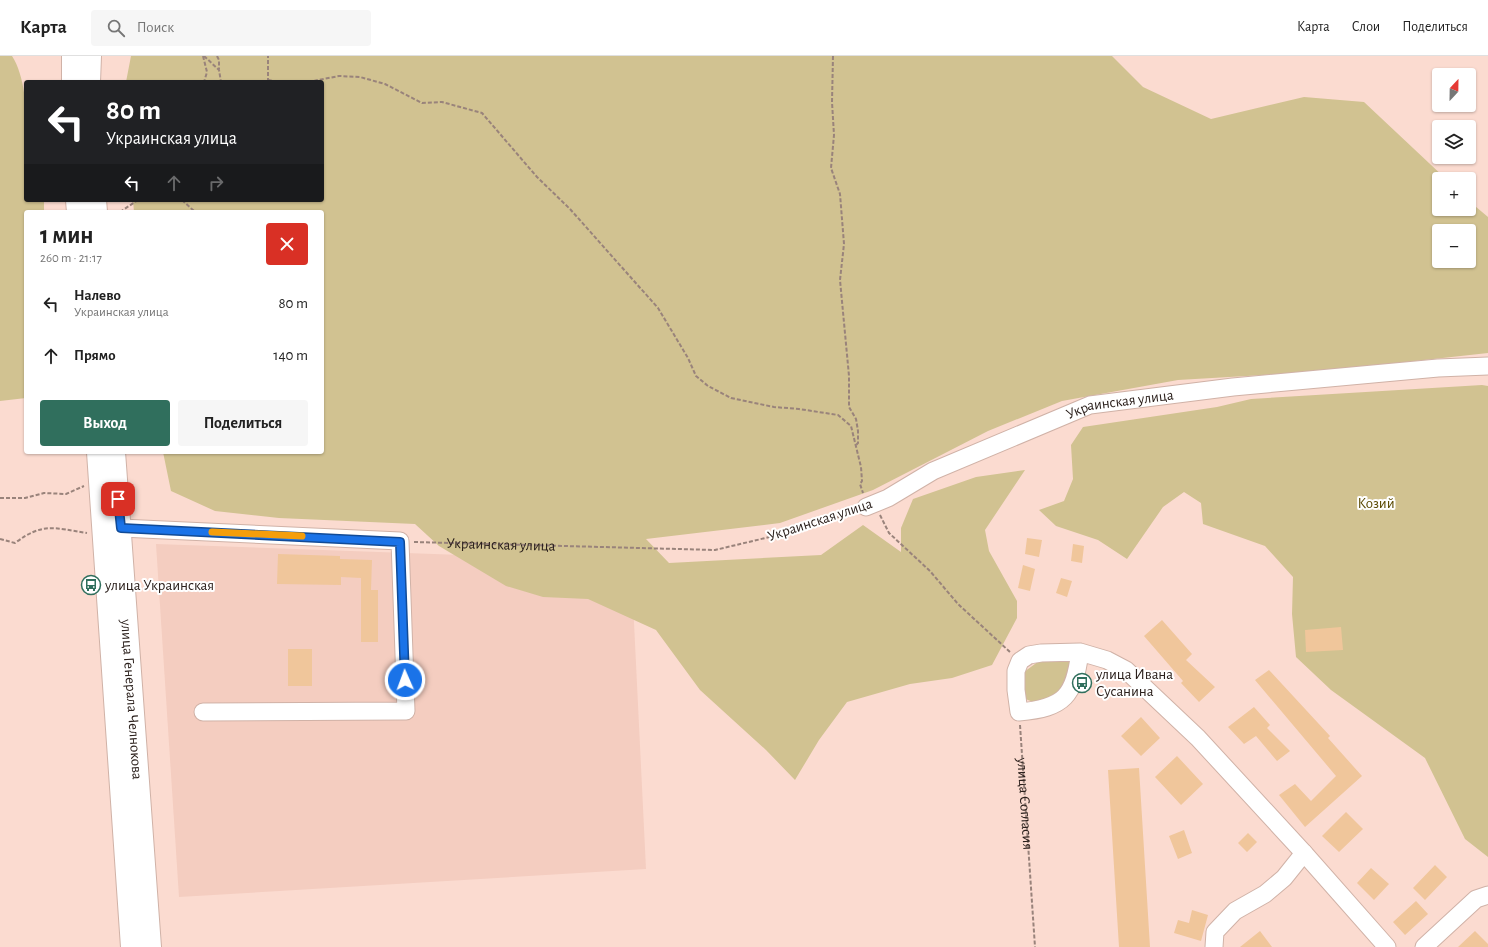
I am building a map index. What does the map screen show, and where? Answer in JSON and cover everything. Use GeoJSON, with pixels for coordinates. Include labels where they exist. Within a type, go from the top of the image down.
{"type":"FeatureCollection","features":[{"type":"Feature","properties":{"kind":"main road"},"geometry":{"type":"LineString","coordinates":[[73,56],[73,80]]}},
{"type":"Feature","properties":{"kind":"main road"},"geometry":{"type":"LineString","coordinates":[[89,80],[90,56]]}},
{"type":"Feature","properties":{"kind":"main road","name":"улица Генерала Челнокова"},"geometry":{"type":"LineString","coordinates":[[98,454],[132,947]]}},
{"type":"Feature","properties":{"kind":"main road","name":"улица Генерала Челнокова"},"geometry":{"type":"LineString","coordinates":[[114,454],[121,528],[150,947]]}},
{"type":"Feature","properties":{"kind":"street","name":"Украинская улица"},"geometry":{"type":"LineString","coordinates":[[870,505],[888,498],[933,471],[1090,405],[1233,387],[1438,368],[1488,366]]}},
{"type":"Feature","properties":{"kind":"street"},"geometry":{"type":"LineString","coordinates":[[121,528],[154,528],[400,542],[406,711],[203,712]]}},
{"type":"Feature","properties":{"kind":"street"},"geometry":{"type":"LineString","coordinates":[[1080,652],[1077,678],[1071,690],[1062,700],[1053,706],[1040,710],[1019,712],[1016,690],[1016,670],[1020,661],[1029,655],[1041,653],[1080,652],[1107,660],[1126,670],[1198,738],[1304,853],[1387,947]]}},
{"type":"Feature","properties":{"kind":"street"},"geometry":{"type":"LineString","coordinates":[[1214,947],[1215,932],[1235,911],[1265,894],[1284,878],[1304,853]]}},
{"type":"Feature","properties":{"kind":"street"},"geometry":{"type":"LineString","coordinates":[[1424,947],[1476,899],[1488,895]]}},
{"type":"Feature","properties":{"kind":"path"},"geometry":{"type":"LineString","coordinates":[[204,56],[219,70]]}},
{"type":"Feature","properties":{"kind":"path"},"geometry":{"type":"LineString","coordinates":[[204,56],[207,72],[205,80]]}},
{"type":"Feature","properties":{"kind":"path"},"geometry":{"type":"LineString","coordinates":[[217,56],[219,60],[221,80]]}},
{"type":"Feature","properties":{"kind":"path"},"geometry":{"type":"LineString","coordinates":[[268,56],[268,80]]}},
{"type":"Feature","properties":{"kind":"path"},"geometry":{"type":"LineString","coordinates":[[833,56],[832,102],[834,135],[831,168],[840,194],[844,244],[840,280],[849,376],[849,407],[856,419],[858,431],[858,443],[855,446]]}},
{"type":"Feature","properties":{"kind":"path"},"geometry":{"type":"LineString","coordinates":[[318,80],[339,76],[360,77],[385,84],[422,103],[442,102],[482,112],[537,177],[570,209],[658,308],[688,358],[696,376],[708,386],[731,398],[774,407],[838,415],[851,426],[861,468],[861,492],[889,533],[930,571],[958,604],[1020,661]]}},
{"type":"Feature","properties":{"kind":"path"},"geometry":{"type":"LineString","coordinates":[[123,210],[135,202]]}},
{"type":"Feature","properties":{"kind":"path"},"geometry":{"type":"LineString","coordinates":[[184,202],[194,210]]}},
{"type":"Feature","properties":{"kind":"path"},"geometry":{"type":"LineString","coordinates":[[0,498],[24,498],[44,493],[66,494],[84,486]]}},
{"type":"Feature","properties":{"kind":"path","name":"Украинская улица"},"geometry":{"type":"LineString","coordinates":[[400,542],[715,550],[799,530],[850,514],[870,505]]}},
{"type":"Feature","properties":{"kind":"path"},"geometry":{"type":"LineString","coordinates":[[0,539],[15,543],[30,532],[41,528],[87,533]]}},
{"type":"Feature","properties":{"kind":"path","name":"улица Согласия"},"geometry":{"type":"LineString","coordinates":[[1019,712],[1035,947]]}},
{"type":"Feature","properties":{"kind":"shaded area"},"geometry":{"type":"Polygon","coordinates":[[[156,544],[631,561],[646,869],[179,897],[156,544]]]}},
{"type":"Feature","properties":{"kind":"green space"},"geometry":{"type":"Polygon","coordinates":[[[0,56],[12,56],[19,70],[24,93],[24,202],[44,202],[44,210],[24,210],[24,398],[0,401],[0,56]]]}},
{"type":"Feature","properties":{"kind":"green space"},"geometry":{"type":"Polygon","coordinates":[[[131,56],[1112,56],[1143,87],[1211,119],[1304,97],[1364,102],[1439,172],[1432,172],[1432,216],[1476,216],[1476,207],[1488,217],[1488,353],[1315,372],[1178,380],[1062,401],[988,431],[873,490],[780,523],[646,539],[669,563],[821,555],[863,525],[901,552],[901,528],[913,499],[976,477],[1025,470],[985,530],[989,551],[1017,601],[1017,618],[992,665],[952,678],[910,684],[847,702],[819,740],[795,780],[766,750],[700,690],[656,630],[588,599],[543,597],[506,586],[439,546],[415,524],[279,518],[215,511],[171,491],[163,454],[324,454],[324,210],[134,210],[133,202],[324,202],[324,80],[126,80],[131,56]]]}},
{"type":"Feature","properties":{"kind":"green space","name":"Козий"},"geometry":{"type":"Polygon","coordinates":[[[1482,385],[1488,386],[1488,857],[1465,839],[1425,758],[1331,690],[1296,657],[1292,614],[1293,577],[1265,546],[1203,524],[1201,503],[1184,492],[1163,507],[1127,559],[1098,540],[1056,526],[1039,510],[1064,501],[1073,479],[1071,445],[1083,427],[1217,407],[1251,399],[1482,385]]]}},
{"type":"Feature","properties":{"kind":"green space","name":"улица Ивана Сусанина"},"geometry":{"type":"Polygon","coordinates":[[[1039,661],[1073,661],[1062,690],[1038,704],[1023,698],[1024,672],[1039,661]]]}},
{"type":"Feature","properties":{"kind":"building"},"geometry":{"type":"Polygon","coordinates":[[[1027,538],[1042,540],[1039,557],[1025,554],[1027,538]]]}},
{"type":"Feature","properties":{"kind":"building"},"geometry":{"type":"Polygon","coordinates":[[[1073,544],[1084,546],[1082,563],[1071,561],[1073,544]]]}},
{"type":"Feature","properties":{"kind":"building"},"geometry":{"type":"Polygon","coordinates":[[[278,554],[340,556],[340,559],[372,560],[371,590],[378,590],[378,642],[361,642],[361,578],[341,577],[341,585],[277,584],[278,554]]]}},
{"type":"Feature","properties":{"kind":"building"},"geometry":{"type":"Polygon","coordinates":[[[1023,565],[1035,569],[1030,591],[1018,588],[1023,565]]]}},
{"type":"Feature","properties":{"kind":"building"},"geometry":{"type":"Polygon","coordinates":[[[1061,578],[1072,581],[1067,597],[1056,593],[1061,578]]]}},
{"type":"Feature","properties":{"kind":"building"},"geometry":{"type":"Polygon","coordinates":[[[1162,620],[1192,654],[1186,660],[1215,687],[1199,702],[1181,683],[1183,681],[1144,636],[1162,620]]]}},
{"type":"Feature","properties":{"kind":"building"},"geometry":{"type":"Polygon","coordinates":[[[1341,627],[1343,650],[1306,652],[1305,630],[1341,627]]]}},
{"type":"Feature","properties":{"kind":"building"},"geometry":{"type":"Polygon","coordinates":[[[288,649],[312,649],[312,686],[288,686],[288,649]]]}},
{"type":"Feature","properties":{"kind":"building"},"geometry":{"type":"Polygon","coordinates":[[[1269,670],[1330,736],[1328,738],[1362,776],[1305,827],[1279,795],[1295,784],[1311,801],[1336,776],[1255,680],[1269,670]]]}},
{"type":"Feature","properties":{"kind":"building"},"geometry":{"type":"Polygon","coordinates":[[[1254,707],[1270,725],[1267,728],[1290,751],[1277,761],[1256,736],[1244,744],[1228,727],[1254,707]]]}},
{"type":"Feature","properties":{"kind":"building"},"geometry":{"type":"Polygon","coordinates":[[[1141,717],[1160,738],[1141,756],[1121,736],[1141,717]]]}},
{"type":"Feature","properties":{"kind":"building"},"geometry":{"type":"Polygon","coordinates":[[[1177,756],[1203,784],[1181,805],[1155,777],[1177,756]]]}},
{"type":"Feature","properties":{"kind":"building"},"geometry":{"type":"Polygon","coordinates":[[[1139,768],[1150,947],[1119,947],[1108,770],[1139,768]]]}},
{"type":"Feature","properties":{"kind":"building"},"geometry":{"type":"Polygon","coordinates":[[[1346,812],[1363,829],[1339,852],[1322,836],[1346,812]]]}},
{"type":"Feature","properties":{"kind":"building"},"geometry":{"type":"Polygon","coordinates":[[[1184,830],[1192,853],[1178,859],[1169,836],[1184,830]]]}},
{"type":"Feature","properties":{"kind":"building"},"geometry":{"type":"Polygon","coordinates":[[[1248,833],[1257,842],[1247,852],[1238,843],[1248,833]]]}},
{"type":"Feature","properties":{"kind":"building"},"geometry":{"type":"Polygon","coordinates":[[[1435,865],[1447,877],[1425,900],[1413,888],[1435,865]]]}},
{"type":"Feature","properties":{"kind":"building"},"geometry":{"type":"Polygon","coordinates":[[[1371,868],[1389,884],[1374,900],[1357,883],[1371,868]]]}},
{"type":"Feature","properties":{"kind":"building"},"geometry":{"type":"Polygon","coordinates":[[[1416,901],[1428,914],[1405,935],[1393,922],[1416,901]]]}},
{"type":"Feature","properties":{"kind":"building"},"geometry":{"type":"Polygon","coordinates":[[[1192,910],[1208,915],[1201,941],[1174,933],[1178,920],[1189,923],[1192,910]]]}},
{"type":"Feature","properties":{"kind":"building"},"geometry":{"type":"Polygon","coordinates":[[[1260,931],[1272,947],[1240,947],[1260,931]]]}},
{"type":"Feature","properties":{"kind":"building"},"geometry":{"type":"Polygon","coordinates":[[[1475,931],[1488,944],[1488,947],[1458,947],[1475,931]]]}},
{"type":"Feature","properties":{"kind":"slow traffic"},"geometry":{"type":"LineString","coordinates":[[212,532],[302,536]]}},
{"type":"Feature","properties":{"kind":"place","name":"улица Украинская"},"geometry":{"type":"Point","coordinates":[91,585]}},
{"type":"Feature","properties":{"kind":"place","name":"улица Ивана Сусанина"},"geometry":{"type":"Point","coordinates":[1082,683]}},
{"type":"Feature","properties":{"kind":"route"},"geometry":{"type":"LineString","coordinates":[[118,499],[121,528],[154,528],[400,542],[405,680]]}}]}
